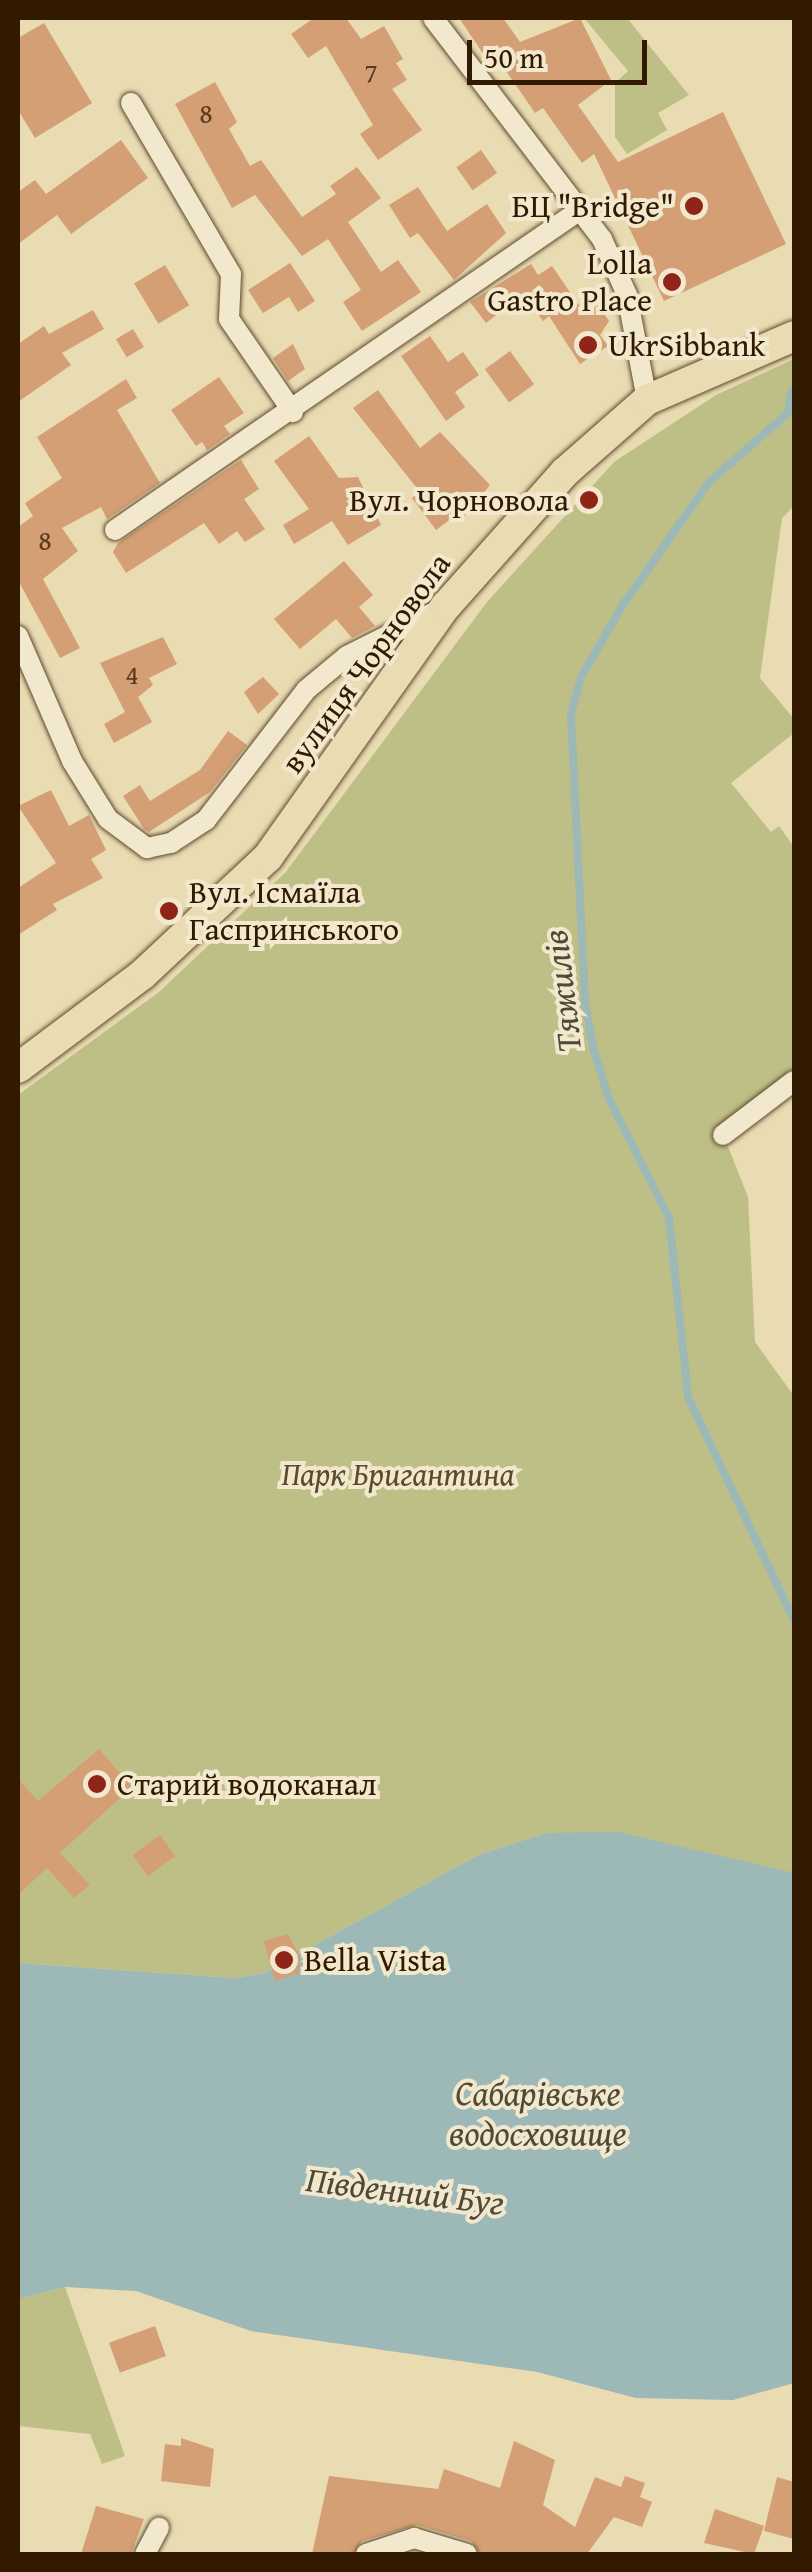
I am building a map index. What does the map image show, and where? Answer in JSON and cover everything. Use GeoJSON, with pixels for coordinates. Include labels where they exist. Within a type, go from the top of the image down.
{"type":"FeatureCollection","features":[{"type":"Feature","properties":{"kind":"main road","name":"вулиця Чорновола"},"geometry":{"type":"LineString","coordinates":[[18,1068],[142,975],[268,856],[446,606],[566,472],[648,400],[794,336]]}},
{"type":"Feature","properties":{"kind":"street"},"geometry":{"type":"LineString","coordinates":[[433,18],[580,210],[627,295],[648,400]]}},
{"type":"Feature","properties":{"kind":"street"},"geometry":{"type":"LineString","coordinates":[[130,103],[231,274],[230,319],[293,412]]}},
{"type":"Feature","properties":{"kind":"street"},"geometry":{"type":"LineString","coordinates":[[115,530],[293,412],[580,210]]}},
{"type":"Feature","properties":{"kind":"street"},"geometry":{"type":"LineString","coordinates":[[18,636],[72,761],[108,819],[147,848],[170,843],[214,812],[306,690],[348,656],[446,606]]}},
{"type":"Feature","properties":{"kind":"street"},"geometry":{"type":"LineString","coordinates":[[723,1135],[794,1081]]}},
{"type":"Feature","properties":{"kind":"street"},"geometry":{"type":"LineString","coordinates":[[145,2554],[159,2528]]}},
{"type":"Feature","properties":{"kind":"street"},"geometry":{"type":"LineString","coordinates":[[366,2554],[414,2538],[467,2554]]}},
{"type":"Feature","properties":{"kind":"green space"},"geometry":{"type":"Polygon","coordinates":[[[584,18],[627,18],[689,95],[658,113],[667,130],[627,154],[615,137],[615,83],[628,71],[584,18]]]}},
{"type":"Feature","properties":{"kind":"green space","name":"Парк Бригантина"},"geometry":{"type":"Polygon","coordinates":[[[794,359],[794,506],[782,518],[760,678],[794,719],[794,733],[731,783],[771,832],[779,826],[794,847],[794,1075],[723,1134],[748,1197],[755,1342],[794,1396],[794,1924],[546,1833],[478,1855],[264,1973],[234,1978],[18,1963],[18,1095],[159,992],[285,873],[487,602],[614,462],[716,395],[794,359]]]}},
{"type":"Feature","properties":{"kind":"green space"},"geometry":{"type":"Polygon","coordinates":[[[65,2287],[125,2456],[102,2464],[90,2434],[18,2426],[18,2299],[65,2287]]]}},
{"type":"Feature","properties":{"kind":"water","name":"Сабарівське водосховище"},"geometry":{"type":"Polygon","coordinates":[[[619,1832],[794,1873],[794,2383],[733,2400],[636,2398],[537,2372],[251,2331],[136,2291],[65,2287],[18,2299],[18,1963],[234,1978],[264,1973],[478,1855],[546,1833],[619,1832]]]}},
{"type":"Feature","properties":{"kind":"building"},"geometry":{"type":"Polygon","coordinates":[[[314,18],[346,18],[361,39],[384,26],[403,59],[396,63],[407,80],[392,89],[422,130],[378,160],[360,134],[373,125],[326,46],[308,58],[291,34],[314,18]]]}},
{"type":"Feature","properties":{"kind":"building","name":"БЦ \"Bridge\""},"geometry":{"type":"Polygon","coordinates":[[[459,18],[503,18],[520,42],[580,18],[611,80],[578,105],[618,162],[723,112],[786,244],[664,301],[594,154],[582,163],[543,108],[535,113],[491,49],[484,55],[459,18]]]}},
{"type":"Feature","properties":{"kind":"building"},"geometry":{"type":"Polygon","coordinates":[[[44,23],[92,103],[35,138],[18,110],[18,38],[44,23]]]}},
{"type":"Feature","properties":{"kind":"building"},"geometry":{"type":"Polygon","coordinates":[[[215,82],[237,122],[229,129],[250,166],[261,160],[302,217],[336,194],[330,186],[357,167],[381,198],[348,222],[381,272],[398,260],[421,292],[362,331],[343,302],[361,290],[328,239],[302,256],[255,195],[232,208],[175,104],[215,82]]]}},
{"type":"Feature","properties":{"kind":"building"},"geometry":{"type":"Polygon","coordinates":[[[121,140],[148,178],[71,234],[57,215],[18,244],[18,192],[35,180],[46,194],[121,140]]]}},
{"type":"Feature","properties":{"kind":"building"},"geometry":{"type":"Polygon","coordinates":[[[481,150],[497,173],[472,190],[456,167],[481,150]]]}},
{"type":"Feature","properties":{"kind":"building"},"geometry":{"type":"Polygon","coordinates":[[[418,187],[447,231],[487,204],[506,233],[454,280],[418,233],[410,238],[389,205],[418,187]]]}},
{"type":"Feature","properties":{"kind":"building"},"geometry":{"type":"Polygon","coordinates":[[[290,263],[315,301],[298,312],[289,297],[263,313],[248,290],[290,263]]]}},
{"type":"Feature","properties":{"kind":"building"},"geometry":{"type":"Polygon","coordinates":[[[531,264],[538,275],[552,266],[585,314],[598,305],[609,321],[600,335],[608,346],[580,364],[549,316],[543,321],[524,294],[486,323],[470,302],[531,264]]]}},
{"type":"Feature","properties":{"kind":"building"},"geometry":{"type":"Polygon","coordinates":[[[165,265],[189,305],[158,324],[134,284],[165,265]]]}},
{"type":"Feature","properties":{"kind":"building"},"geometry":{"type":"Polygon","coordinates":[[[93,310],[104,329],[62,353],[71,365],[18,402],[18,344],[44,326],[49,334],[93,310]]]}},
{"type":"Feature","properties":{"kind":"building"},"geometry":{"type":"Polygon","coordinates":[[[133,329],[144,347],[127,357],[116,339],[133,329]]]}},
{"type":"Feature","properties":{"kind":"building"},"geometry":{"type":"Polygon","coordinates":[[[430,336],[448,362],[463,352],[479,375],[455,392],[465,407],[446,421],[401,356],[430,336]]]}},
{"type":"Feature","properties":{"kind":"building"},"geometry":{"type":"Polygon","coordinates":[[[293,344],[305,369],[288,381],[273,358],[293,344]]]}},
{"type":"Feature","properties":{"kind":"building"},"geometry":{"type":"Polygon","coordinates":[[[510,351],[534,384],[509,402],[485,369],[510,351]]]}},
{"type":"Feature","properties":{"kind":"building"},"geometry":{"type":"Polygon","coordinates":[[[219,377],[244,413],[224,426],[230,434],[207,450],[202,442],[196,446],[171,410],[219,377]]]}},
{"type":"Feature","properties":{"kind":"building"},"geometry":{"type":"Polygon","coordinates":[[[126,379],[137,398],[117,410],[160,483],[107,519],[101,507],[62,528],[78,551],[43,579],[80,648],[60,658],[18,580],[18,527],[33,516],[25,503],[62,478],[37,437],[126,379]]]}},
{"type":"Feature","properties":{"kind":"building"},"geometry":{"type":"Polygon","coordinates":[[[378,390],[420,448],[440,432],[490,485],[460,522],[455,516],[436,530],[412,498],[420,492],[353,408],[378,390]]]}},
{"type":"Feature","properties":{"kind":"building"},"geometry":{"type":"Polygon","coordinates":[[[309,436],[339,478],[358,477],[381,525],[348,545],[332,521],[294,544],[283,525],[309,509],[274,461],[309,436]]]}},
{"type":"Feature","properties":{"kind":"building"},"geometry":{"type":"Polygon","coordinates":[[[241,460],[259,489],[244,499],[265,529],[245,542],[237,531],[219,544],[204,523],[126,573],[113,552],[118,543],[241,460]]]}},
{"type":"Feature","properties":{"kind":"building"},"geometry":{"type":"Polygon","coordinates":[[[344,561],[373,595],[359,607],[375,626],[352,638],[336,619],[300,649],[274,619],[344,561]]]}},
{"type":"Feature","properties":{"kind":"building"},"geometry":{"type":"Polygon","coordinates":[[[163,637],[177,664],[149,678],[153,685],[138,697],[152,722],[114,743],[104,724],[125,712],[100,663],[163,637]]]}},
{"type":"Feature","properties":{"kind":"building"},"geometry":{"type":"Polygon","coordinates":[[[263,677],[279,694],[258,714],[244,692],[263,677]]]}},
{"type":"Feature","properties":{"kind":"building"},"geometry":{"type":"Polygon","coordinates":[[[228,731],[247,745],[210,792],[149,832],[144,829],[123,796],[140,785],[150,801],[200,770],[228,731]]]}},
{"type":"Feature","properties":{"kind":"building"},"geometry":{"type":"Polygon","coordinates":[[[51,790],[69,826],[89,815],[106,850],[91,859],[103,878],[53,904],[57,910],[18,935],[18,888],[56,863],[18,806],[51,790]]]}},
{"type":"Feature","properties":{"kind":"building"},"geometry":{"type":"Polygon","coordinates":[[[99,1749],[132,1787],[60,1853],[90,1885],[74,1898],[47,1868],[18,1895],[18,1779],[38,1801],[99,1749]]]}},
{"type":"Feature","properties":{"kind":"building"},"geometry":{"type":"Polygon","coordinates":[[[160,1835],[175,1856],[148,1876],[132,1855],[160,1835]]]}},
{"type":"Feature","properties":{"kind":"building","name":"Bella Vista"},"geometry":{"type":"Polygon","coordinates":[[[288,1934],[300,1957],[299,1973],[275,1981],[264,1941],[288,1934]]]}},
{"type":"Feature","properties":{"kind":"building"},"geometry":{"type":"Polygon","coordinates":[[[155,2326],[166,2356],[120,2373],[109,2343],[155,2326]]]}},
{"type":"Feature","properties":{"kind":"building"},"geometry":{"type":"Polygon","coordinates":[[[181,2438],[214,2449],[210,2487],[161,2481],[165,2444],[181,2446],[181,2438]]]}},
{"type":"Feature","properties":{"kind":"building"},"geometry":{"type":"Polygon","coordinates":[[[514,2441],[555,2460],[543,2505],[575,2527],[595,2477],[621,2487],[625,2476],[645,2483],[640,2497],[652,2502],[642,2527],[614,2517],[587,2554],[480,2554],[471,2541],[417,2525],[362,2541],[353,2554],[312,2554],[329,2476],[438,2489],[444,2469],[500,2488],[514,2441]]]}},
{"type":"Feature","properties":{"kind":"building"},"geometry":{"type":"Polygon","coordinates":[[[777,2477],[794,2482],[794,2539],[764,2531],[777,2477]]]}},
{"type":"Feature","properties":{"kind":"building"},"geometry":{"type":"Polygon","coordinates":[[[96,2506],[144,2519],[131,2554],[81,2554],[96,2506]]]}},
{"type":"Feature","properties":{"kind":"building"},"geometry":{"type":"Polygon","coordinates":[[[715,2509],[764,2526],[754,2554],[704,2543],[715,2509]]]}},
{"type":"Feature","properties":{"kind":"waterway","name":"Тяжилів"},"geometry":{"type":"LineString","coordinates":[[791,391],[788,413],[709,482],[623,605],[581,677],[571,715],[585,1003],[594,1051],[609,1099],[669,1218],[688,1397],[794,1620]]}},
{"type":"Feature","properties":{"kind":"place","name":"БЦ \"Bridge\""},"geometry":{"type":"Point","coordinates":[694,206]}},
{"type":"Feature","properties":{"kind":"place","name":"Lolla Gastro Place"},"geometry":{"type":"Point","coordinates":[672,282]}},
{"type":"Feature","properties":{"kind":"place","name":"UkrSibbank"},"geometry":{"type":"Point","coordinates":[588,345]}},
{"type":"Feature","properties":{"kind":"place","name":"Вул. Чорновола"},"geometry":{"type":"Point","coordinates":[589,500]}},
{"type":"Feature","properties":{"kind":"place","name":"Вул. Ісмаїла Гаспринського"},"geometry":{"type":"Point","coordinates":[169,911]}},
{"type":"Feature","properties":{"kind":"place","name":"Старий водоканал"},"geometry":{"type":"Point","coordinates":[97,1784]}},
{"type":"Feature","properties":{"kind":"place","name":"Bella Vista"},"geometry":{"type":"Point","coordinates":[284,1960]}},
{"type":"Feature","properties":{"kind":"water label","name":"Південний Буг"},"geometry":{"type":"Point","coordinates":[405,2191]}}]}
